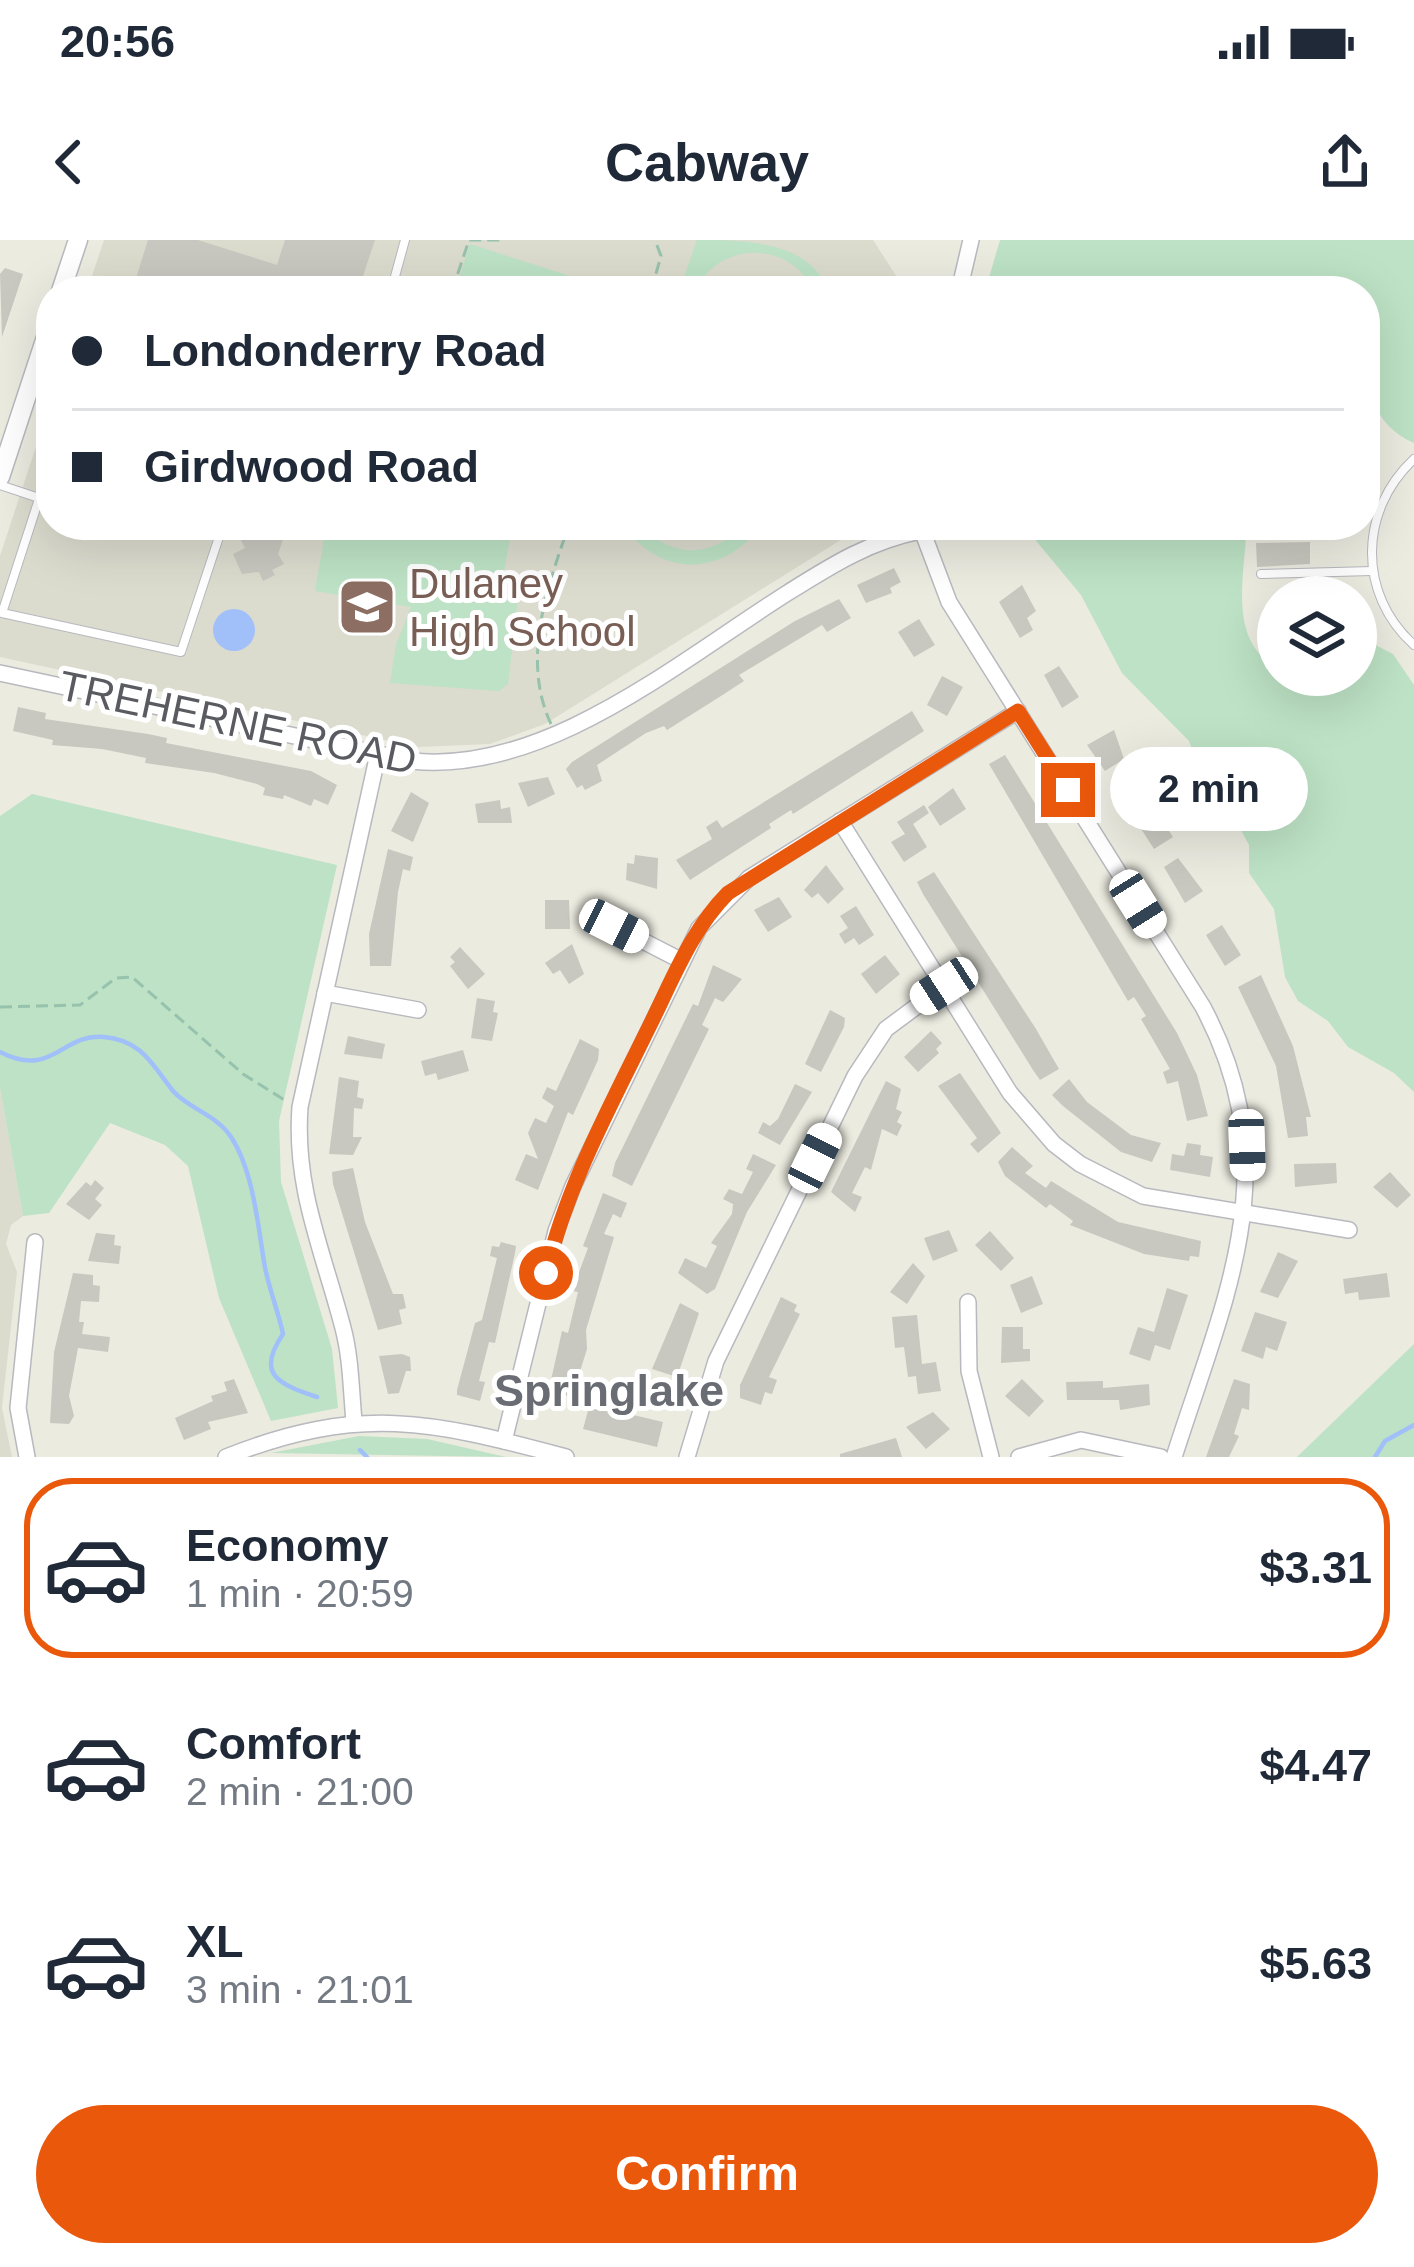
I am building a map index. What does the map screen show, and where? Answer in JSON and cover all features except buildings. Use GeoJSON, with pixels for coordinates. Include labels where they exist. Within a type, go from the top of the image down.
{"type":"FeatureCollection","features":[{"type":"Feature","properties":{"kind":"street"},"geometry":{"type":"LineString","coordinates":[[66,276],[78,240]]}},
{"type":"Feature","properties":{"kind":"street"},"geometry":{"type":"LineString","coordinates":[[962,276],[970,240]]}},
{"type":"Feature","properties":{"kind":"street"},"geometry":{"type":"LineString","coordinates":[[0,481],[36,369]]}},
{"type":"Feature","properties":{"kind":"street","name":"TREHERNE ROAD"},"geometry":{"type":"LineString","coordinates":[[0,673],[378,754],[467,763],[557,736],[850,554],[888,540]]}},
{"type":"Feature","properties":{"kind":"street"},"geometry":{"type":"LineString","coordinates":[[925,540],[949,602],[1221,1041],[1244,1116],[1246,1216],[1174,1457]]}},
{"type":"Feature","properties":{"kind":"street"},"geometry":{"type":"LineString","coordinates":[[504,1441],[564,1208],[699,928],[728,893],[1018,711]]}},
{"type":"Feature","properties":{"kind":"street"},"geometry":{"type":"LineString","coordinates":[[354,1421],[344,1331],[305,1208],[299,1172],[300,1107],[378,754]]}},
{"type":"Feature","properties":{"kind":"street"},"geometry":{"type":"LineString","coordinates":[[840,821],[1010,1093],[1080,1164],[1143,1196],[1348,1230]]}},
{"type":"Feature","properties":{"kind":"street"},"geometry":{"type":"LineString","coordinates":[[614,926],[682,961]]}},
{"type":"Feature","properties":{"kind":"street"},"geometry":{"type":"LineString","coordinates":[[686,1457],[716,1361],[855,1076],[886,1029],[944,986]]}},
{"type":"Feature","properties":{"kind":"street"},"geometry":{"type":"LineString","coordinates":[[325,993],[418,1010]]}},
{"type":"Feature","properties":{"kind":"street"},"geometry":{"type":"LineString","coordinates":[[27,1457],[18,1408],[35,1242]]}},
{"type":"Feature","properties":{"kind":"street"},"geometry":{"type":"LineString","coordinates":[[968,1302],[969,1371],[991,1457]]}},
{"type":"Feature","properties":{"kind":"street"},"geometry":{"type":"LineString","coordinates":[[226,1457],[298,1432],[354,1421],[432,1424],[566,1457]]}},
{"type":"Feature","properties":{"kind":"street"},"geometry":{"type":"LineString","coordinates":[[1019,1457],[1081,1440],[1161,1457]]}},
{"type":"Feature","properties":{"kind":"lane"},"geometry":{"type":"LineString","coordinates":[[395,276],[405,240]]}},
{"type":"Feature","properties":{"kind":"lane"},"geometry":{"type":"LineString","coordinates":[[1380,508],[1414,459]]}},
{"type":"Feature","properties":{"kind":"lane"},"geometry":{"type":"LineString","coordinates":[[0,481],[36,498]]}},
{"type":"Feature","properties":{"kind":"lane"},"geometry":{"type":"LineString","coordinates":[[36,508],[2,613],[181,652],[218,540]]}},
{"type":"Feature","properties":{"kind":"lane"},"geometry":{"type":"LineString","coordinates":[[1372,540],[1372,571],[1390,616],[1414,645]]}},
{"type":"Feature","properties":{"kind":"lane"},"geometry":{"type":"LineString","coordinates":[[1261,574],[1372,571]]}},
{"type":"Feature","properties":{"kind":"path"},"geometry":{"type":"LineString","coordinates":[[457,276],[469,240],[505,240]]}},
{"type":"Feature","properties":{"kind":"path"},"geometry":{"type":"LineString","coordinates":[[655,240],[661,256],[655,276]]}},
{"type":"Feature","properties":{"kind":"path"},"geometry":{"type":"LineString","coordinates":[[557,736],[540,695],[538,650],[550,582],[564,540]]}},
{"type":"Feature","properties":{"kind":"path"},"geometry":{"type":"LineString","coordinates":[[0,1007],[80,1005],[116,978],[132,977],[243,1074],[300,1107]]}},
{"type":"Feature","properties":{"kind":"shaded area"},"geometry":{"type":"Polygon","coordinates":[[[104,240],[873,240],[896,276],[92,276],[104,240]]]}},
{"type":"Feature","properties":{"kind":"shaded area","name":"Dulaney High School"},"geometry":{"type":"Polygon","coordinates":[[[36,447],[36,540],[841,540],[545,724],[490,744],[417,747],[0,657],[0,556],[36,447]]]}},
{"type":"Feature","properties":{"kind":"shaded area"},"geometry":{"type":"Polygon","coordinates":[[[0,1088],[23,1216],[11,1225],[6,1244],[17,1272],[2,1408],[12,1457],[0,1457],[0,1088]]]}},
{"type":"Feature","properties":{"kind":"green space"},"geometry":{"type":"Polygon","coordinates":[[[697,240],[773,246],[791,252],[820,276],[804,276],[789,262],[755,253],[720,262],[705,276],[684,276],[697,240]]]}},
{"type":"Feature","properties":{"kind":"green space"},"geometry":{"type":"Polygon","coordinates":[[[1000,240],[1414,240],[1414,443],[1380,414],[1380,276],[989,276],[1000,240]]]}},
{"type":"Feature","properties":{"kind":"green space"},"geometry":{"type":"Polygon","coordinates":[[[470,244],[570,276],[460,276],[470,244]]]}},
{"type":"Feature","properties":{"kind":"green space"},"geometry":{"type":"Polygon","coordinates":[[[324,540],[510,540],[503,577],[520,581],[508,684],[499,691],[390,683],[396,645],[411,607],[315,591],[324,540]]]}},
{"type":"Feature","properties":{"kind":"green space"},"geometry":{"type":"Polygon","coordinates":[[[636,540],[660,540],[692,550],[725,540],[748,540],[712,562],[692,564],[655,555],[636,540]]]}},
{"type":"Feature","properties":{"kind":"green space"},"geometry":{"type":"Polygon","coordinates":[[[1035,540],[1246,540],[1243,616],[1257,650],[1257,696],[1377,696],[1377,646],[1393,654],[1414,685],[1414,1092],[1394,1073],[1348,1047],[1328,1021],[1298,1001],[1285,977],[1274,909],[1249,873],[1249,845],[1205,786],[1189,741],[1122,673],[1081,595],[1035,540]]]}},
{"type":"Feature","properties":{"kind":"green space"},"geometry":{"type":"Polygon","coordinates":[[[32,794],[337,865],[279,1121],[281,1182],[332,1349],[338,1408],[271,1421],[219,1298],[188,1166],[165,1145],[110,1123],[49,1213],[23,1216],[0,1088],[0,816],[32,794]]]}},
{"type":"Feature","properties":{"kind":"green space"},"geometry":{"type":"Polygon","coordinates":[[[1414,1344],[1414,1457],[1297,1457],[1414,1344]]]}},
{"type":"Feature","properties":{"kind":"green space"},"geometry":{"type":"Polygon","coordinates":[[[359,1436],[427,1439],[506,1457],[271,1453],[359,1436]]]}},
{"type":"Feature","properties":{"kind":"water"},"geometry":{"type":"Polygon","coordinates":[[[234,609],[249,615],[255,630],[249,645],[234,651],[219,645],[213,630],[219,615],[234,609]]]}},
{"type":"Feature","properties":{"kind":"waterway"},"geometry":{"type":"LineString","coordinates":[[0,1052],[33,1060],[77,1041],[117,1039],[137,1049],[173,1091],[225,1129],[250,1181],[283,1334],[271,1369],[282,1382],[317,1397]]}},
{"type":"Feature","properties":{"kind":"waterway"},"geometry":{"type":"LineString","coordinates":[[1375,1457],[1385,1441],[1414,1425]]}},
{"type":"Feature","properties":{"kind":"waterway"},"geometry":{"type":"LineString","coordinates":[[360,1450],[367,1457]]}},
{"type":"Feature","properties":{"kind":"place","name":"Dulaney High School"},"geometry":{"type":"Point","coordinates":[367,607]}},
{"type":"Feature","properties":{"kind":"district","name":"Springlake"},"geometry":{"type":"Point","coordinates":[609,1390]}},
{"type":"Feature","properties":{"kind":"route"},"geometry":{"type":"LineString","coordinates":[[546,1273],[556,1231],[597,1133],[699,928],[728,893],[1018,711],[1068,790]]}}]}
